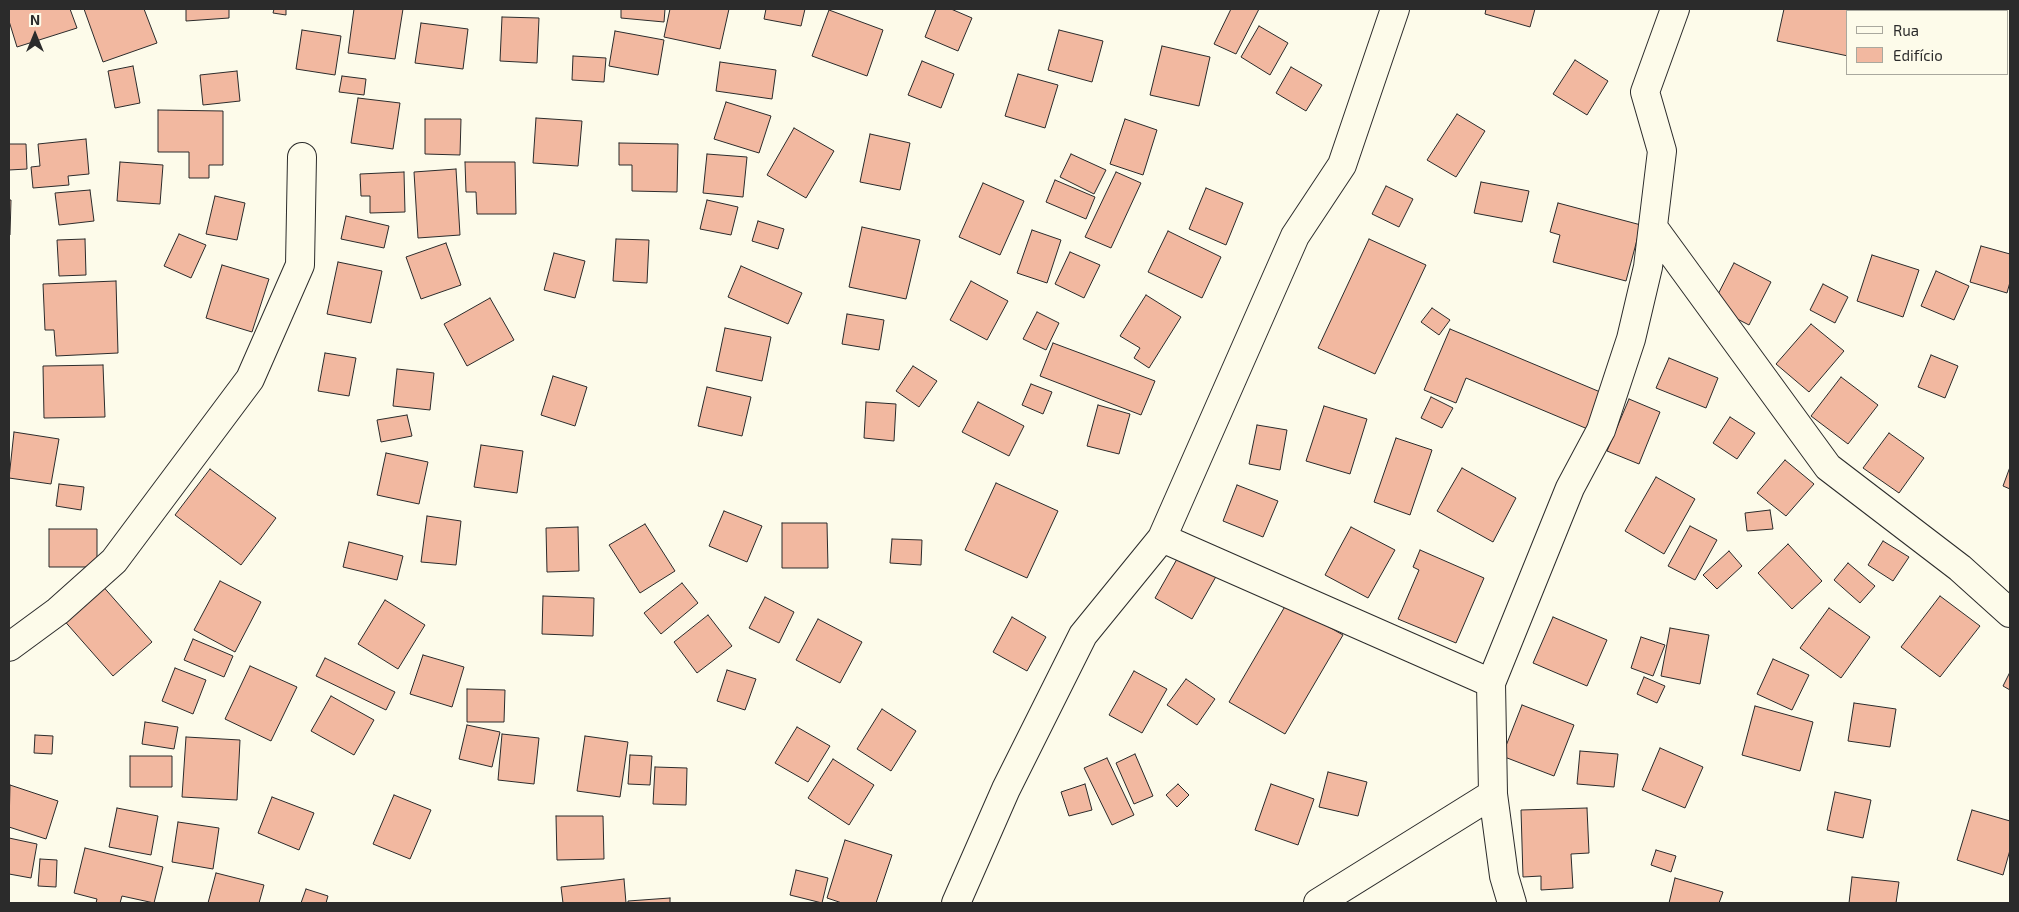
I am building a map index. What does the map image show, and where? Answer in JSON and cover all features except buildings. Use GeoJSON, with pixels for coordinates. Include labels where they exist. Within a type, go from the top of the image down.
{"type":"FeatureCollection","features":[{"type":"Feature","properties":{"kind":"street"},"geometry":{"type":"LineString","coordinates":[[956,903],[1006,789],[1084,635],[1162,538],[1295,236],[1342,165],[1395,9]]}},
{"type":"Feature","properties":{"kind":"street"},"geometry":{"type":"LineString","coordinates":[[1512,903],[1504,876],[1493,794],[1491,683],[1570,488],[1601,430],[1630,339],[1648,267],[1662,151],[1646,92],[1675,9]]}},
{"type":"Feature","properties":{"kind":"street"},"geometry":{"type":"LineString","coordinates":[[9,647],[58,611],[114,561],[250,379],[300,265],[302,157]]}},
{"type":"Feature","properties":{"kind":"street"},"geometry":{"type":"LineString","coordinates":[[1653,227],[1828,467],[1960,568],[2010,613]]}},
{"type":"Feature","properties":{"kind":"street"},"geometry":{"type":"LineString","coordinates":[[1162,538],[1491,683]]}},
{"type":"Feature","properties":{"kind":"street"},"geometry":{"type":"LineString","coordinates":[[1318,903],[1493,794]]}}]}
